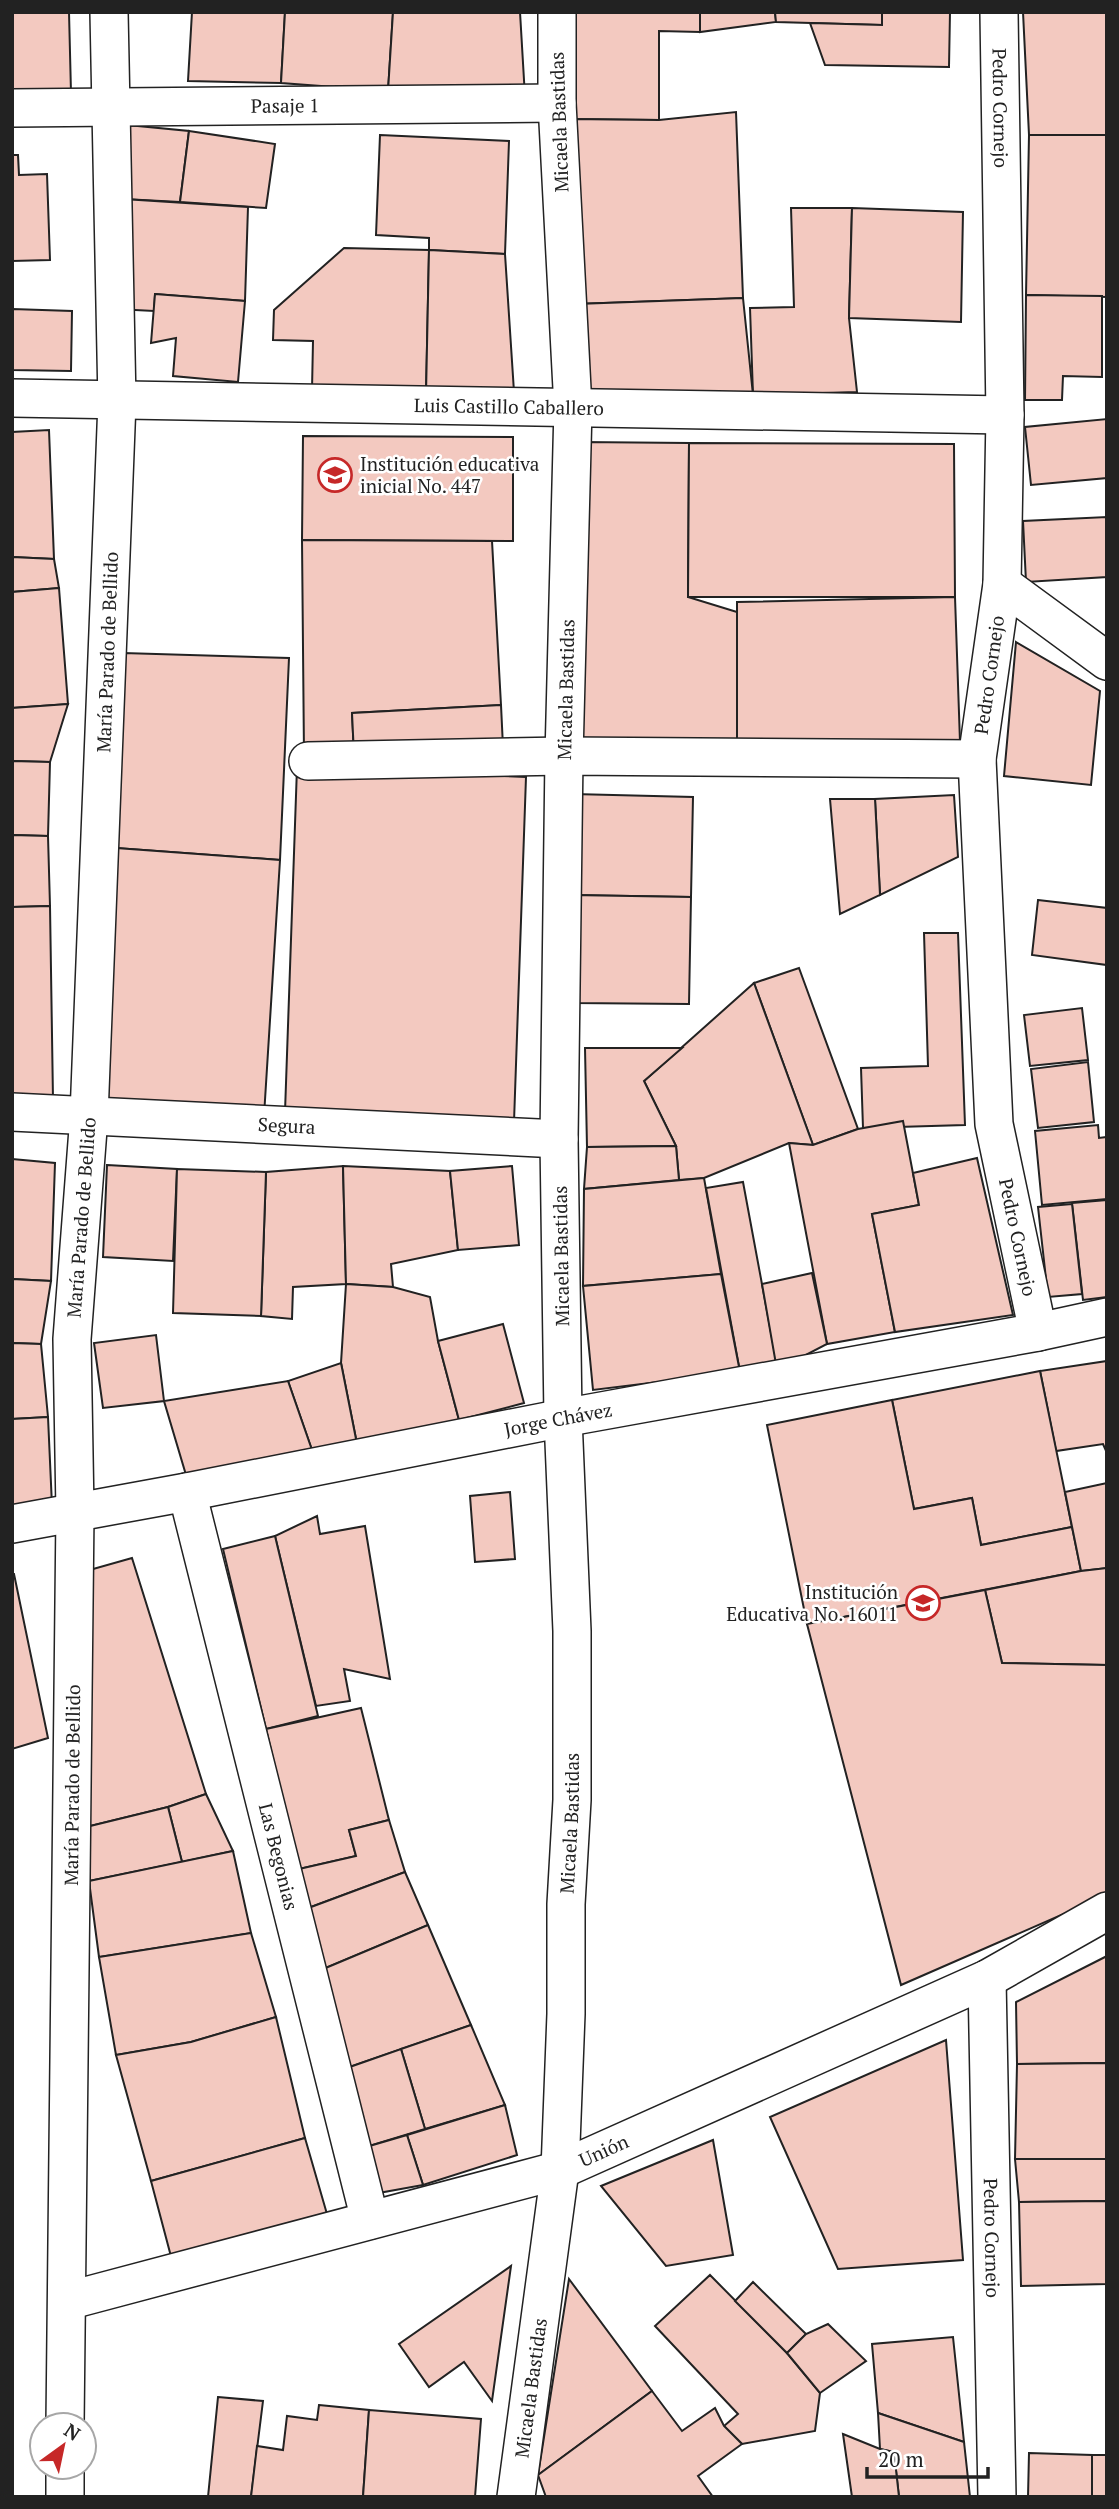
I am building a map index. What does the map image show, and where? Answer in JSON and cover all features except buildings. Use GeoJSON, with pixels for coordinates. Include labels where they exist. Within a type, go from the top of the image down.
{"type":"FeatureCollection","features":[{"type":"Feature","properties":{"kind":"street","name":"María Parado de Bellido"},"geometry":{"type":"LineString","coordinates":[[65,2411],[75,1512],[72,1339],[89,1116],[117,402],[109,12]]}},
{"type":"Feature","properties":{"kind":"street","name":"Micaela Bastidas"},"geometry":{"type":"LineString","coordinates":[[516,2497],[560,2170],[566,2014],[566,1904],[572,1800],[572,1631],[563,1418],[559,1139],[564,756],[573,408],[556,103],[557,12]]}},
{"type":"Feature","properties":{"kind":"street","name":"Pedro Cornejo"},"geometry":{"type":"LineString","coordinates":[[999,12],[1005,415],[1002,584],[977,759],[994,1124],[1038,1332]]}},
{"type":"Feature","properties":{"kind":"street","name":"Pasaje 1"},"geometry":{"type":"LineString","coordinates":[[12,108],[556,103]]}},
{"type":"Feature","properties":{"kind":"street","name":"Luis Castillo Caballero"},"geometry":{"type":"LineString","coordinates":[[12,398],[117,402],[1005,415]]}},
{"type":"Feature","properties":{"kind":"street"},"geometry":{"type":"LineString","coordinates":[[1002,584],[1107,661]]}},
{"type":"Feature","properties":{"kind":"street"},"geometry":{"type":"LineString","coordinates":[[308,761],[564,756],[977,759]]}},
{"type":"Feature","properties":{"kind":"street","name":"Segura"},"geometry":{"type":"LineString","coordinates":[[12,1112],[559,1139]]}},
{"type":"Feature","properties":{"kind":"street","name":"Jorge Chávez"},"geometry":{"type":"LineString","coordinates":[[12,1524],[1107,1317]]}},
{"type":"Feature","properties":{"kind":"street","name":"Las Begonias"},"geometry":{"type":"LineString","coordinates":[[187,1492],[370,2220]]}},
{"type":"Feature","properties":{"kind":"street","name":"Unión"},"geometry":{"type":"LineString","coordinates":[[66,2301],[560,2170],[987,1979],[1107,1912]]}},
{"type":"Feature","properties":{"kind":"street","name":"Pedro Cornejo"},"geometry":{"type":"LineString","coordinates":[[987,1979],[997,2497]]}},
{"type":"Feature","properties":{"kind":"place","name":"Institución educativa inicial No. 447"},"geometry":{"type":"Point","coordinates":[335,475]}},
{"type":"Feature","properties":{"kind":"place","name":"Institución Educativa No. 16011"},"geometry":{"type":"Point","coordinates":[923,1603]}}]}
